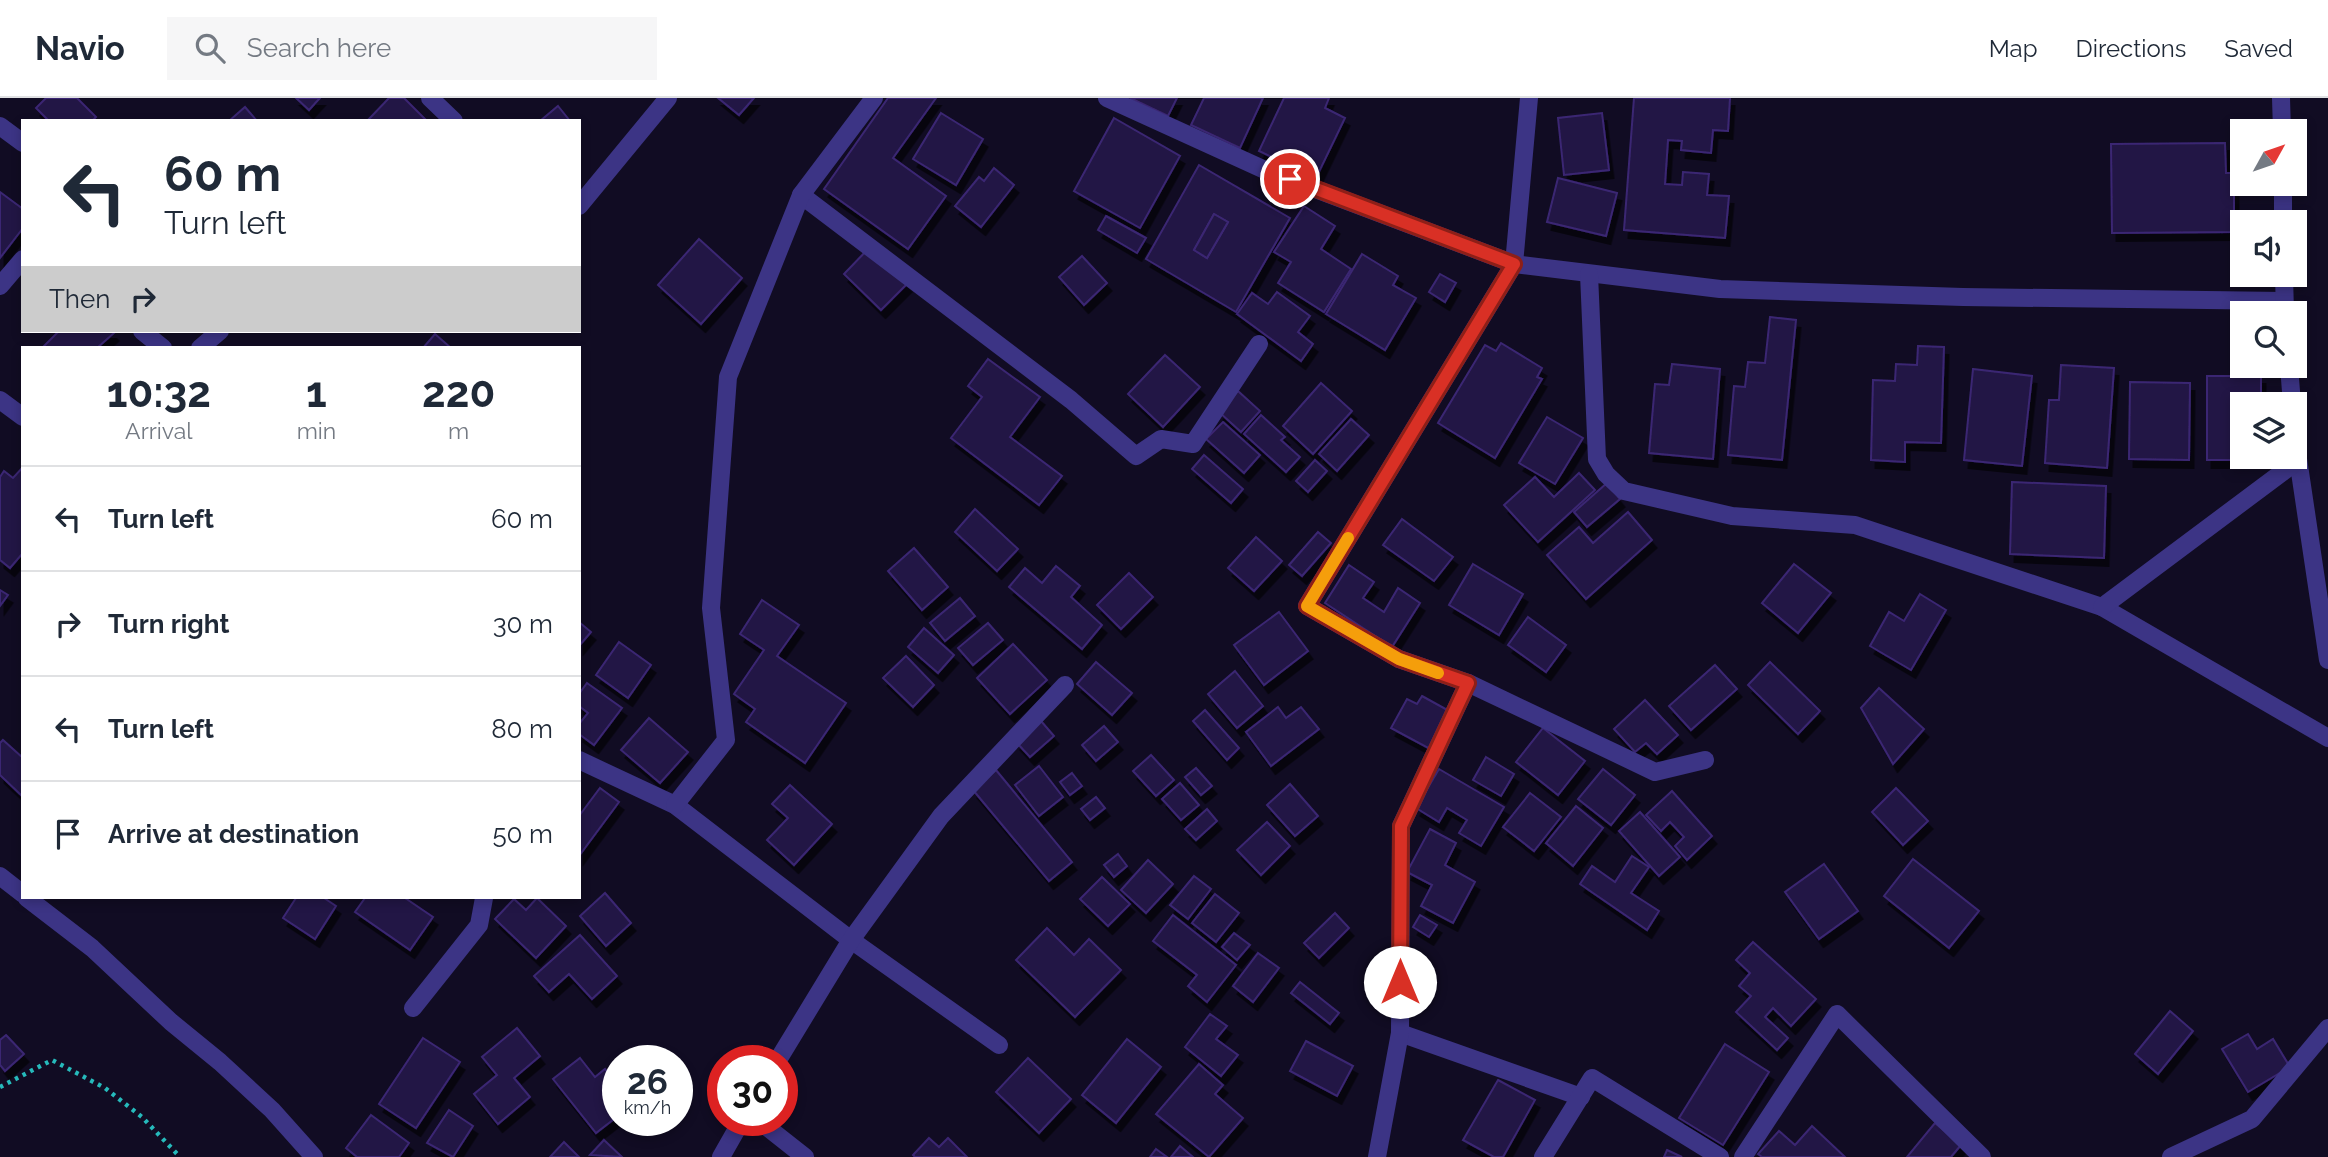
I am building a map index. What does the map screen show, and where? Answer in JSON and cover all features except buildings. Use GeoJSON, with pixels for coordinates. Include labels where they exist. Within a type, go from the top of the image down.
{"type":"FeatureCollection","features":[{"type":"Feature","properties":{"kind":"street"},"geometry":{"type":"LineString","coordinates":[[430,98],[452,119]]}},
{"type":"Feature","properties":{"kind":"street"},"geometry":{"type":"LineString","coordinates":[[581,204],[668,98]]}},
{"type":"Feature","properties":{"kind":"street"},"geometry":{"type":"LineString","coordinates":[[675,805],[726,740],[711,608],[728,377],[801,195],[874,98]]}},
{"type":"Feature","properties":{"kind":"street"},"geometry":{"type":"LineString","coordinates":[[1108,98],[1265,170],[1514,264],[1720,289],[2230,305]]}},
{"type":"Feature","properties":{"kind":"street"},"geometry":{"type":"LineString","coordinates":[[1529,98],[1514,264],[1307,606],[1399,659],[1468,683],[1655,772],[1705,760]]}},
{"type":"Feature","properties":{"kind":"street"},"geometry":{"type":"LineString","coordinates":[[2281,98],[2282,119]]}},
{"type":"Feature","properties":{"kind":"street"},"geometry":{"type":"LineString","coordinates":[[0,125],[21,141]]}},
{"type":"Feature","properties":{"kind":"street"},"geometry":{"type":"LineString","coordinates":[[801,195],[1071,400],[1136,456],[1161,439],[1193,444],[1259,344]]}},
{"type":"Feature","properties":{"kind":"street"},"geometry":{"type":"LineString","coordinates":[[0,286],[21,261]]}},
{"type":"Feature","properties":{"kind":"street"},"geometry":{"type":"LineString","coordinates":[[1589,274],[1597,459],[1606,474],[1624,491],[1732,516],[1855,525],[2102,607],[2328,738]]}},
{"type":"Feature","properties":{"kind":"street"},"geometry":{"type":"LineString","coordinates":[[144,333],[161,346]]}},
{"type":"Feature","properties":{"kind":"street"},"geometry":{"type":"LineString","coordinates":[[202,346],[218,333]]}},
{"type":"Feature","properties":{"kind":"street"},"geometry":{"type":"LineString","coordinates":[[0,400],[21,416]]}},
{"type":"Feature","properties":{"kind":"street"},"geometry":{"type":"LineString","coordinates":[[2102,607],[2287,469]]}},
{"type":"Feature","properties":{"kind":"street"},"geometry":{"type":"LineString","coordinates":[[2297,469],[2328,660]]}},
{"type":"Feature","properties":{"kind":"street"},"geometry":{"type":"LineString","coordinates":[[1377,1157],[1400,1033],[1401,826],[1468,683]]}},
{"type":"Feature","properties":{"kind":"street"},"geometry":{"type":"LineString","coordinates":[[787,1045],[851,940],[941,816],[1065,685]]}},
{"type":"Feature","properties":{"kind":"street"},"geometry":{"type":"LineString","coordinates":[[581,761],[675,805],[851,940],[999,1045]]}},
{"type":"Feature","properties":{"kind":"street"},"geometry":{"type":"LineString","coordinates":[[0,876],[21,893]]}},
{"type":"Feature","properties":{"kind":"street"},"geometry":{"type":"LineString","coordinates":[[29,899],[92,947],[171,1022],[220,1062],[272,1110],[314,1157]]}},
{"type":"Feature","properties":{"kind":"street"},"geometry":{"type":"LineString","coordinates":[[413,1008],[479,925],[484,899]]}},
{"type":"Feature","properties":{"kind":"street"},"geometry":{"type":"LineString","coordinates":[[1743,1157],[1837,1014],[1975,1154]]}},
{"type":"Feature","properties":{"kind":"street"},"geometry":{"type":"LineString","coordinates":[[2171,1157],[2252,1119],[2328,1028]]}},
{"type":"Feature","properties":{"kind":"street"},"geometry":{"type":"LineString","coordinates":[[1400,1033],[1581,1097]]}},
{"type":"Feature","properties":{"kind":"street"},"geometry":{"type":"LineString","coordinates":[[1544,1157],[1592,1077],[1720,1157]]}},
{"type":"Feature","properties":{"kind":"street"},"geometry":{"type":"LineString","coordinates":[[721,1157],[733,1136]]}},
{"type":"Feature","properties":{"kind":"street"},"geometry":{"type":"LineString","coordinates":[[778,1136],[805,1157]]}},
{"type":"Feature","properties":{"kind":"path"},"geometry":{"type":"LineString","coordinates":[[0,1087],[52,1060],[105,1088],[142,1117],[180,1157]]}},
{"type":"Feature","properties":{"kind":"slow traffic"},"geometry":{"type":"LineString","coordinates":[[1348,538],[1307,606],[1399,659],[1438,673]]}},
{"type":"Feature","properties":{"kind":"route"},"geometry":{"type":"LineString","coordinates":[[1290,179],[1514,264],[1307,606],[1399,659],[1468,683],[1401,826],[1400,982]]}}]}
